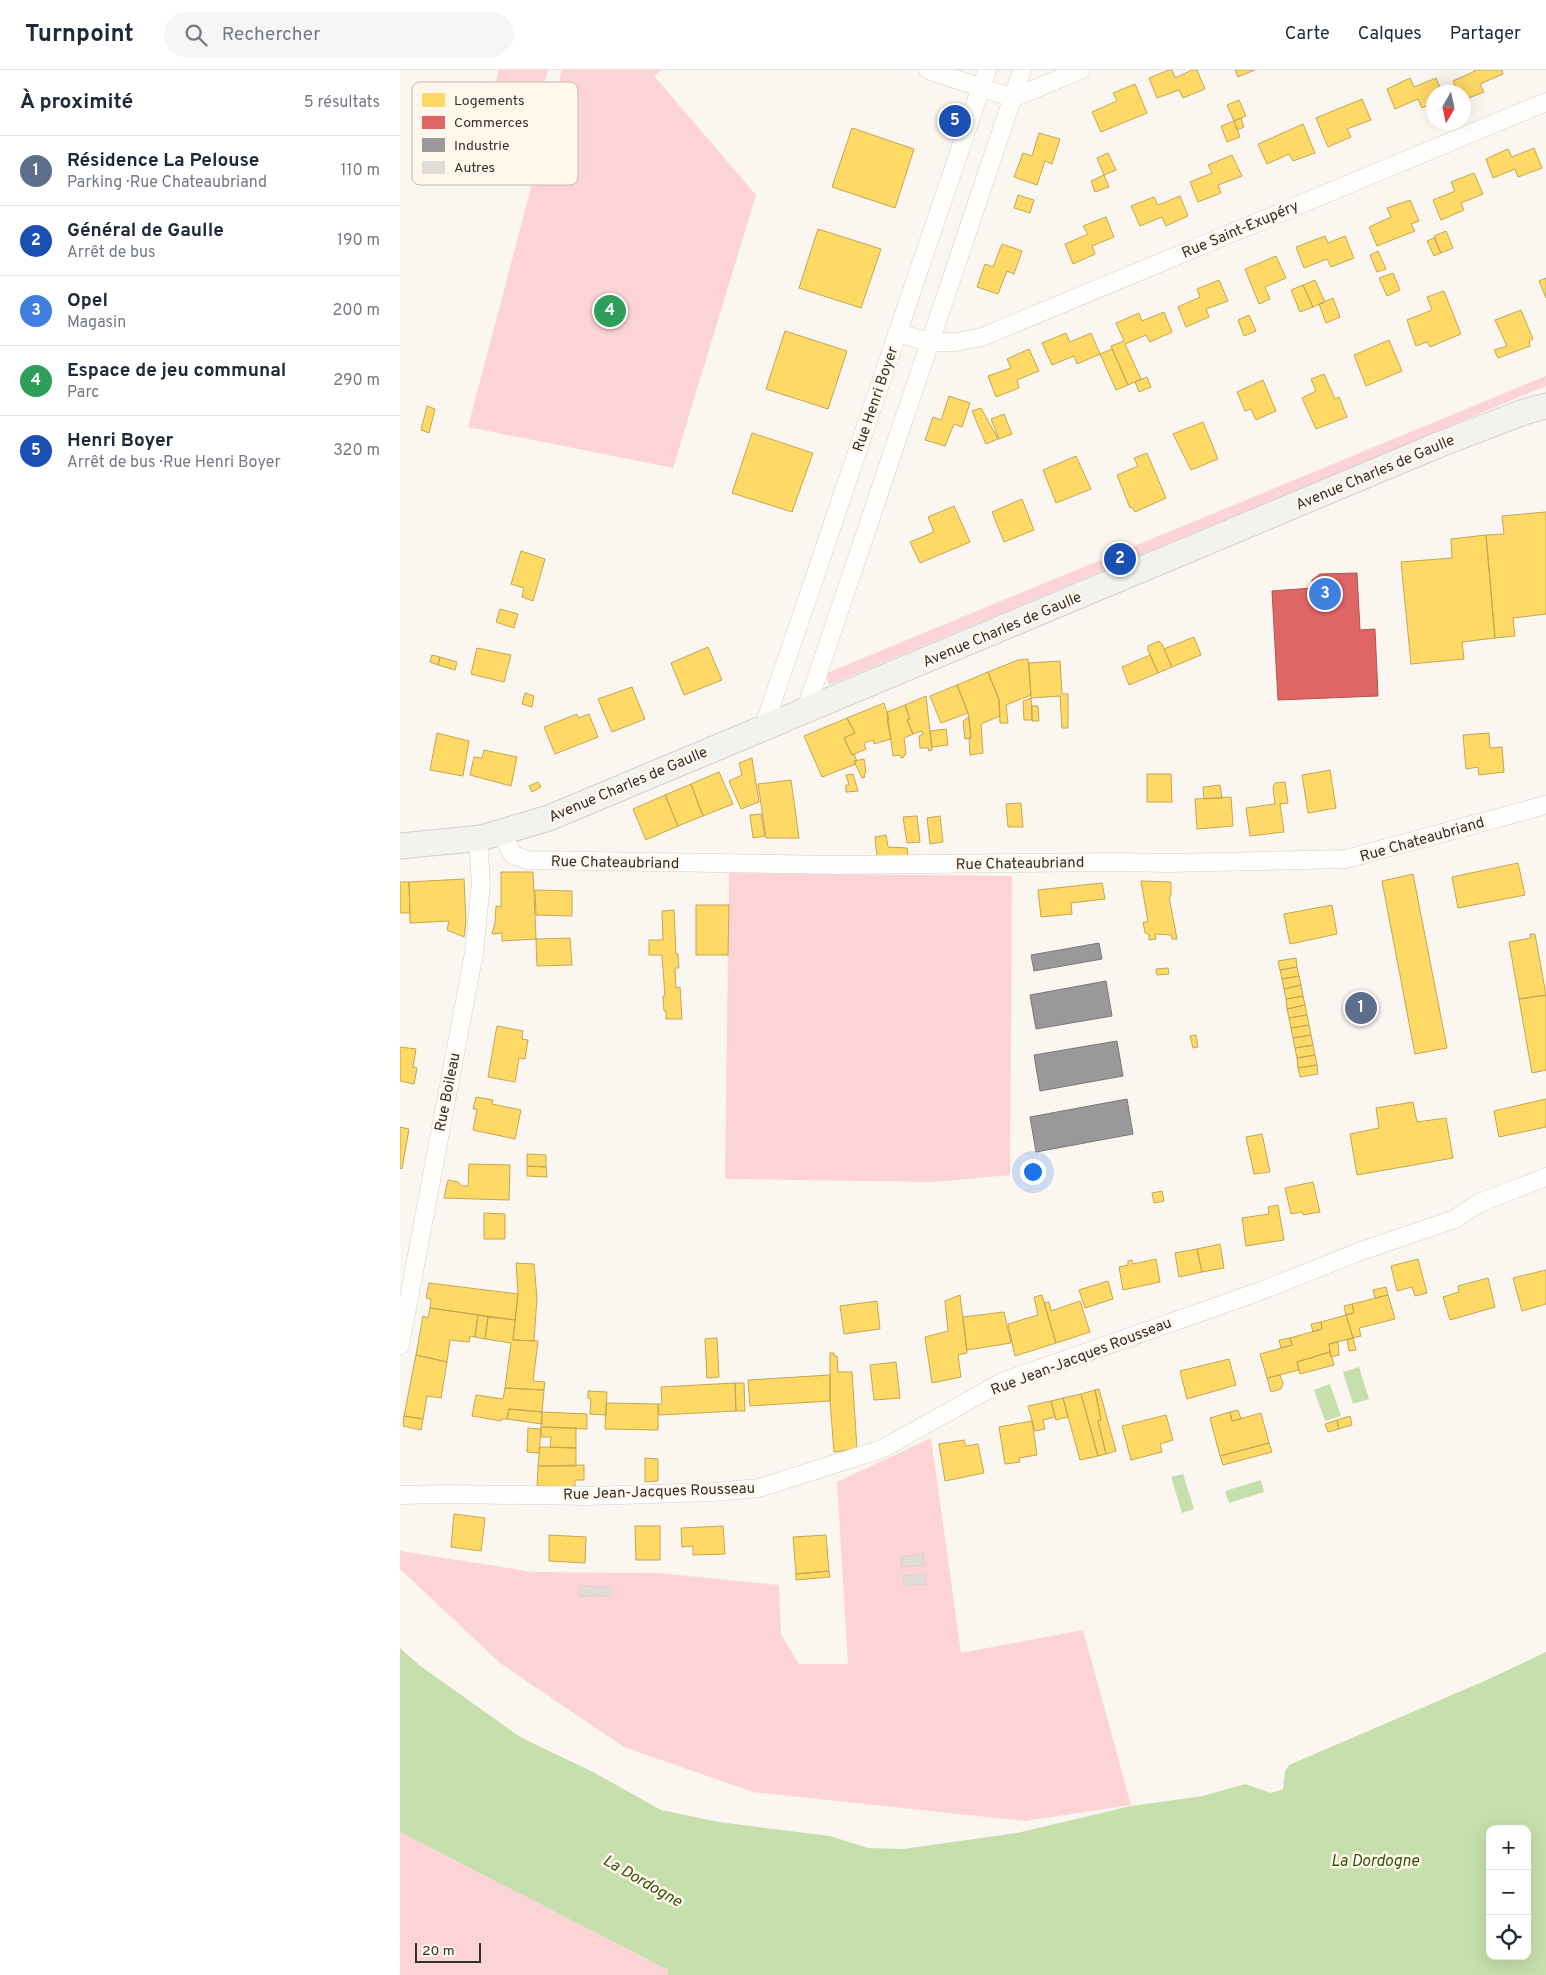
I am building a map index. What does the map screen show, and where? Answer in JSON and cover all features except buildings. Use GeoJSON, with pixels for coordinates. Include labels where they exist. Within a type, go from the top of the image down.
{"type":"FeatureCollection","features":[{"type":"Feature","properties":{"kind":"main road","name":"Avenue Charles de Gaulle"},"geometry":{"type":"LineString","coordinates":[[400,846],[489,835],[549,818],[1428,449],[1535,409],[1546,400]]}},
{"type":"Feature","properties":{"kind":"street","name":"Rue Henri Boyer"},"geometry":{"type":"LineString","coordinates":[[763,728],[987,70]]}},
{"type":"Feature","properties":{"kind":"street"},"geometry":{"type":"LineString","coordinates":[[805,712],[1022,70]]}},
{"type":"Feature","properties":{"kind":"street"},"geometry":{"type":"LineString","coordinates":[[931,71],[1013,98],[1081,70]]}},
{"type":"Feature","properties":{"kind":"street","name":"Rue Saint-Exupéry"},"geometry":{"type":"LineString","coordinates":[[897,333],[930,342],[956,342],[982,336],[1546,102]]}},
{"type":"Feature","properties":{"kind":"street","name":"Rue Chateaubriand"},"geometry":{"type":"LineString","coordinates":[[489,835],[513,855],[528,860],[836,865],[1287,861],[1358,857],[1546,805]]}},
{"type":"Feature","properties":{"kind":"street","name":"Rue Boileau"},"geometry":{"type":"LineString","coordinates":[[400,1345],[474,953],[489,835]]}},
{"type":"Feature","properties":{"kind":"street","name":"Rue Jean-Jacques Rousseau"},"geometry":{"type":"LineString","coordinates":[[400,1495],[588,1496],[713,1492],[759,1488],[882,1449],[1002,1382],[1258,1292],[1361,1251],[1455,1219],[1479,1203],[1546,1177]]}},
{"type":"Feature","properties":{"kind":"shaded area"},"geometry":{"type":"Polygon","coordinates":[[[499,70],[548,70],[545,82],[496,82],[499,70]]]}},
{"type":"Feature","properties":{"kind":"shaded area"},"geometry":{"type":"Polygon","coordinates":[[[562,70],[662,70],[654,76],[756,195],[673,468],[468,427],[532,185],[578,185],[578,82],[559,82],[562,70]]]}},
{"type":"Feature","properties":{"kind":"shaded area"},"geometry":{"type":"Polygon","coordinates":[[[1546,376],[1546,386],[828,684],[827,673],[1546,376]]]}},
{"type":"Feature","properties":{"kind":"shaded area"},"geometry":{"type":"Polygon","coordinates":[[[729,873],[1012,876],[1010,1175],[934,1182],[725,1179],[729,873]]]}},
{"type":"Feature","properties":{"kind":"shaded area"},"geometry":{"type":"Polygon","coordinates":[[[931,1438],[961,1653],[1083,1630],[1131,1805],[1025,1821],[753,1792],[624,1747],[500,1663],[400,1569],[400,1551],[533,1572],[658,1573],[779,1585],[781,1634],[799,1664],[848,1664],[837,1482],[931,1438]]]}},
{"type":"Feature","properties":{"kind":"shaded area"},"geometry":{"type":"Polygon","coordinates":[[[400,1832],[668,1970],[668,1975],[400,1975],[400,1832]]]}},
{"type":"Feature","properties":{"kind":"water"},"geometry":{"type":"Polygon","coordinates":[[[1359,1367],[1369,1399],[1353,1404],[1343,1372],[1359,1367]]]}},
{"type":"Feature","properties":{"kind":"water"},"geometry":{"type":"Polygon","coordinates":[[[1330,1384],[1341,1416],[1325,1421],[1314,1390],[1330,1384]]]}},
{"type":"Feature","properties":{"kind":"water"},"geometry":{"type":"Polygon","coordinates":[[[1183,1474],[1194,1509],[1182,1513],[1171,1477],[1183,1474]]]}},
{"type":"Feature","properties":{"kind":"water"},"geometry":{"type":"Polygon","coordinates":[[[1261,1480],[1264,1492],[1229,1503],[1225,1491],[1261,1480]]]}},
{"type":"Feature","properties":{"kind":"water","name":"La Dordogne"},"geometry":{"type":"Polygon","coordinates":[[[400,1648],[419,1665],[520,1737],[593,1772],[661,1810],[719,1822],[830,1836],[868,1848],[903,1849],[1017,1833],[1131,1806],[1203,1796],[1245,1784],[1271,1793],[1283,1789],[1285,1771],[1289,1765],[1489,1679],[1546,1652],[1546,1975],[668,1975],[668,1970],[400,1832],[400,1648]]]}},
{"type":"Feature","properties":{"kind":"place","name":"Henri Boyer"},"geometry":{"type":"Point","coordinates":[955,121]}},
{"type":"Feature","properties":{"kind":"place","name":"Espace de jeu communal"},"geometry":{"type":"Point","coordinates":[610,311]}},
{"type":"Feature","properties":{"kind":"place","name":"Général de Gaulle"},"geometry":{"type":"Point","coordinates":[1120,559]}},
{"type":"Feature","properties":{"kind":"place","name":"Opel"},"geometry":{"type":"Point","coordinates":[1325,594]}},
{"type":"Feature","properties":{"kind":"place","name":"Résidence La Pelouse"},"geometry":{"type":"Point","coordinates":[1361,1008]}}]}
